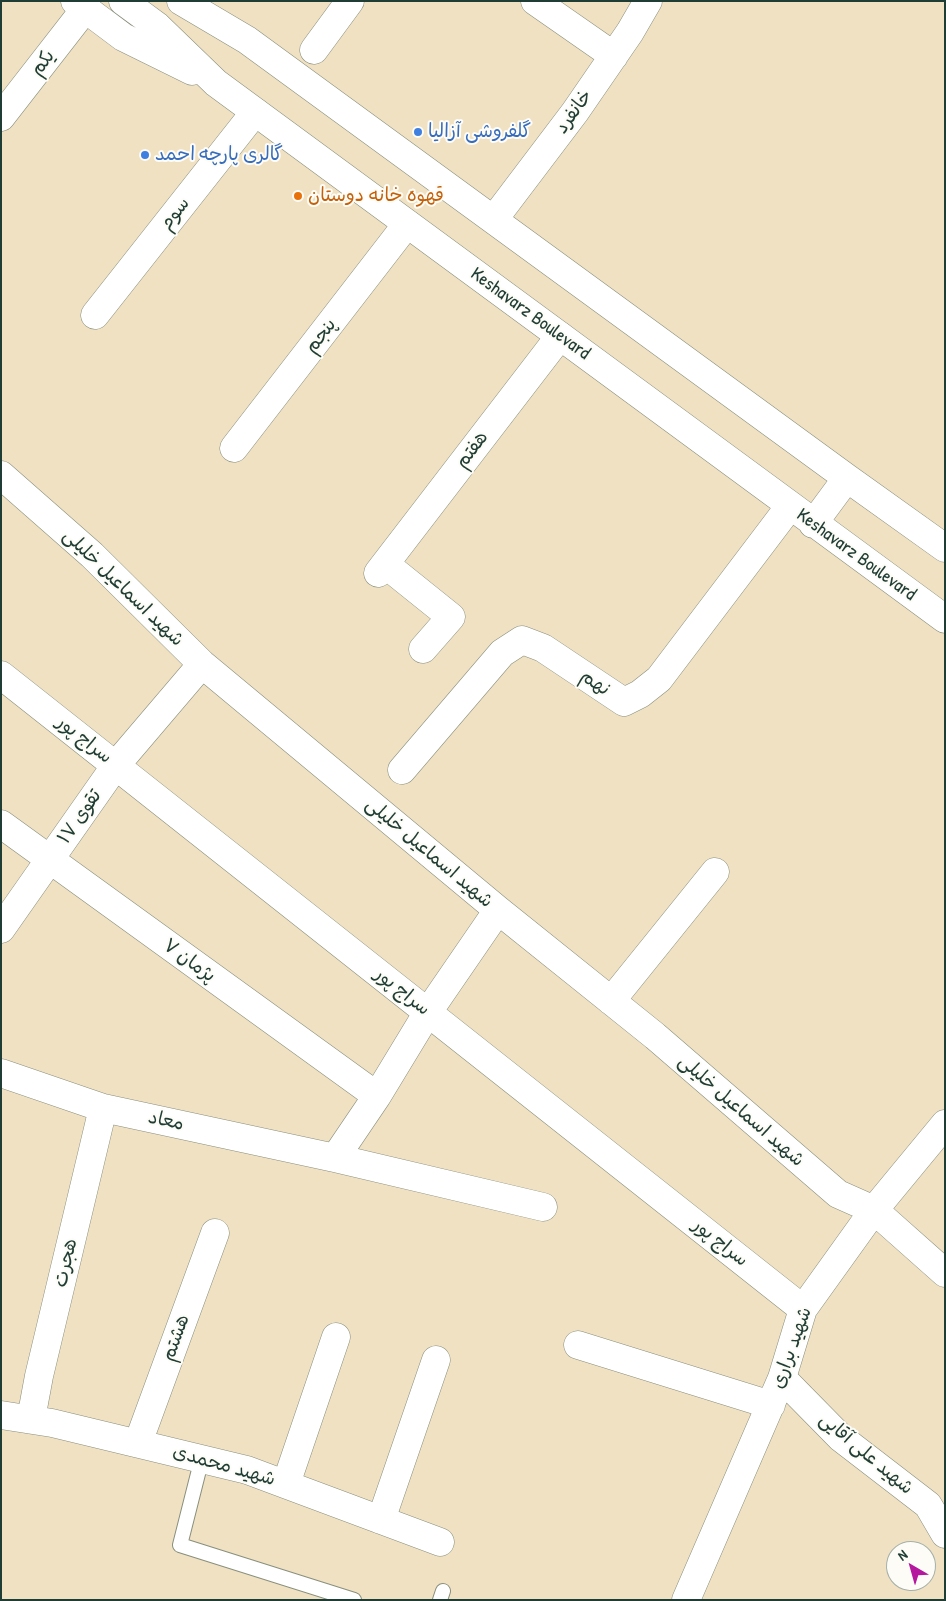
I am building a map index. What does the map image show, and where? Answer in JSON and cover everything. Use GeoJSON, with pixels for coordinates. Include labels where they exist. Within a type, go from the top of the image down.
{"type":"FeatureCollection","features":[{"type":"Feature","properties":{"kind":"street","name":"Keshavarz Boulevard"},"geometry":{"type":"LineString","coordinates":[[123,1],[157,26],[216,83],[813,524],[945,619]]}},
{"type":"Feature","properties":{"kind":"street"},"geometry":{"type":"LineString","coordinates":[[181,1],[247,40],[945,548]]}},
{"type":"Feature","properties":{"kind":"street"},"geometry":{"type":"LineString","coordinates":[[209,1],[247,40]]}},
{"type":"Feature","properties":{"kind":"street"},"geometry":{"type":"LineString","coordinates":[[314,50],[350,1]]}},
{"type":"Feature","properties":{"kind":"street"},"geometry":{"type":"LineString","coordinates":[[535,1],[614,56]]}},
{"type":"Feature","properties":{"kind":"street","name":"خانفرد"},"geometry":{"type":"LineString","coordinates":[[494,219],[575,112],[630,32],[648,1]]}},
{"type":"Feature","properties":{"kind":"street"},"geometry":{"type":"LineString","coordinates":[[80,5],[122,37],[216,83]]}},
{"type":"Feature","properties":{"kind":"street","name":"یکم"},"geometry":{"type":"LineString","coordinates":[[1,117],[80,5]]}},
{"type":"Feature","properties":{"kind":"street","name":"سوم"},"geometry":{"type":"LineString","coordinates":[[95,316],[255,112]]}},
{"type":"Feature","properties":{"kind":"street","name":"پنجم"},"geometry":{"type":"LineString","coordinates":[[234,448],[407,224]]}},
{"type":"Feature","properties":{"kind":"street","name":"هفتم"},"geometry":{"type":"LineString","coordinates":[[423,650],[451,617],[381,569],[560,336]]}},
{"type":"Feature","properties":{"kind":"street","name":"شهید اسماعیل خلیلی"},"geometry":{"type":"LineString","coordinates":[[1,475],[92,555],[202,664],[498,910],[655,1036],[838,1194],[874,1210],[945,1273]]}},
{"type":"Feature","properties":{"kind":"street"},"geometry":{"type":"LineString","coordinates":[[813,524],[847,478]]}},
{"type":"Feature","properties":{"kind":"street","name":"نهم"},"geometry":{"type":"LineString","coordinates":[[402,770],[502,652],[522,640],[543,648],[624,702],[640,694],[659,679],[790,506]]}},
{"type":"Feature","properties":{"kind":"street","name":"تقوی ۱۷"},"geometry":{"type":"LineString","coordinates":[[1,929],[116,765],[202,664]]}},
{"type":"Feature","properties":{"kind":"street","name":"سراج پور"},"geometry":{"type":"LineString","coordinates":[[1,675],[802,1309]]}},
{"type":"Feature","properties":{"kind":"street","name":"پژمان ۷"},"geometry":{"type":"LineString","coordinates":[[1,824],[376,1096]]}},
{"type":"Feature","properties":{"kind":"street"},"geometry":{"type":"LineString","coordinates":[[611,1001],[715,872]]}},
{"type":"Feature","properties":{"kind":"street"},"geometry":{"type":"LineString","coordinates":[[334,1158],[376,1096],[428,1012],[498,910]]}},
{"type":"Feature","properties":{"kind":"street","name":"معاد"},"geometry":{"type":"LineString","coordinates":[[1,1073],[103,1108],[334,1158],[543,1208]]}},
{"type":"Feature","properties":{"kind":"street","name":"هجرت"},"geometry":{"type":"LineString","coordinates":[[31,1420],[39,1376],[103,1108]]}},
{"type":"Feature","properties":{"kind":"street","name":"شهید براری"},"geometry":{"type":"LineString","coordinates":[[686,1600],[782,1378],[802,1309],[874,1210],[945,1124]]}},
{"type":"Feature","properties":{"kind":"street","name":"هشتم"},"geometry":{"type":"LineString","coordinates":[[138,1443],[215,1233]]}},
{"type":"Feature","properties":{"kind":"street"},"geometry":{"type":"LineString","coordinates":[[286,1484],[336,1338]]}},
{"type":"Feature","properties":{"kind":"street"},"geometry":{"type":"LineString","coordinates":[[578,1345],[771,1405]]}},
{"type":"Feature","properties":{"kind":"street"},"geometry":{"type":"LineString","coordinates":[[381,1520],[436,1360]]}},
{"type":"Feature","properties":{"kind":"street","name":"شهید علی آقایی"},"geometry":{"type":"LineString","coordinates":[[782,1378],[841,1438],[928,1506],[945,1534]]}},
{"type":"Feature","properties":{"kind":"street","name":"شهید محمدی"},"geometry":{"type":"LineString","coordinates":[[1,1415],[52,1423],[247,1470],[440,1542]]}},
{"type":"Feature","properties":{"kind":"lane"},"geometry":{"type":"LineString","coordinates":[[202,1458],[180,1545],[354,1600]]}},
{"type":"Feature","properties":{"kind":"place","name":"گلفروشی آزالیا"},"geometry":{"type":"Point","coordinates":[418,132]}},
{"type":"Feature","properties":{"kind":"place","name":"گالری پارچه احمد"},"geometry":{"type":"Point","coordinates":[145,155]}},
{"type":"Feature","properties":{"kind":"place","name":"قهوه خانه دوستان"},"geometry":{"type":"Point","coordinates":[298,196]}}]}
